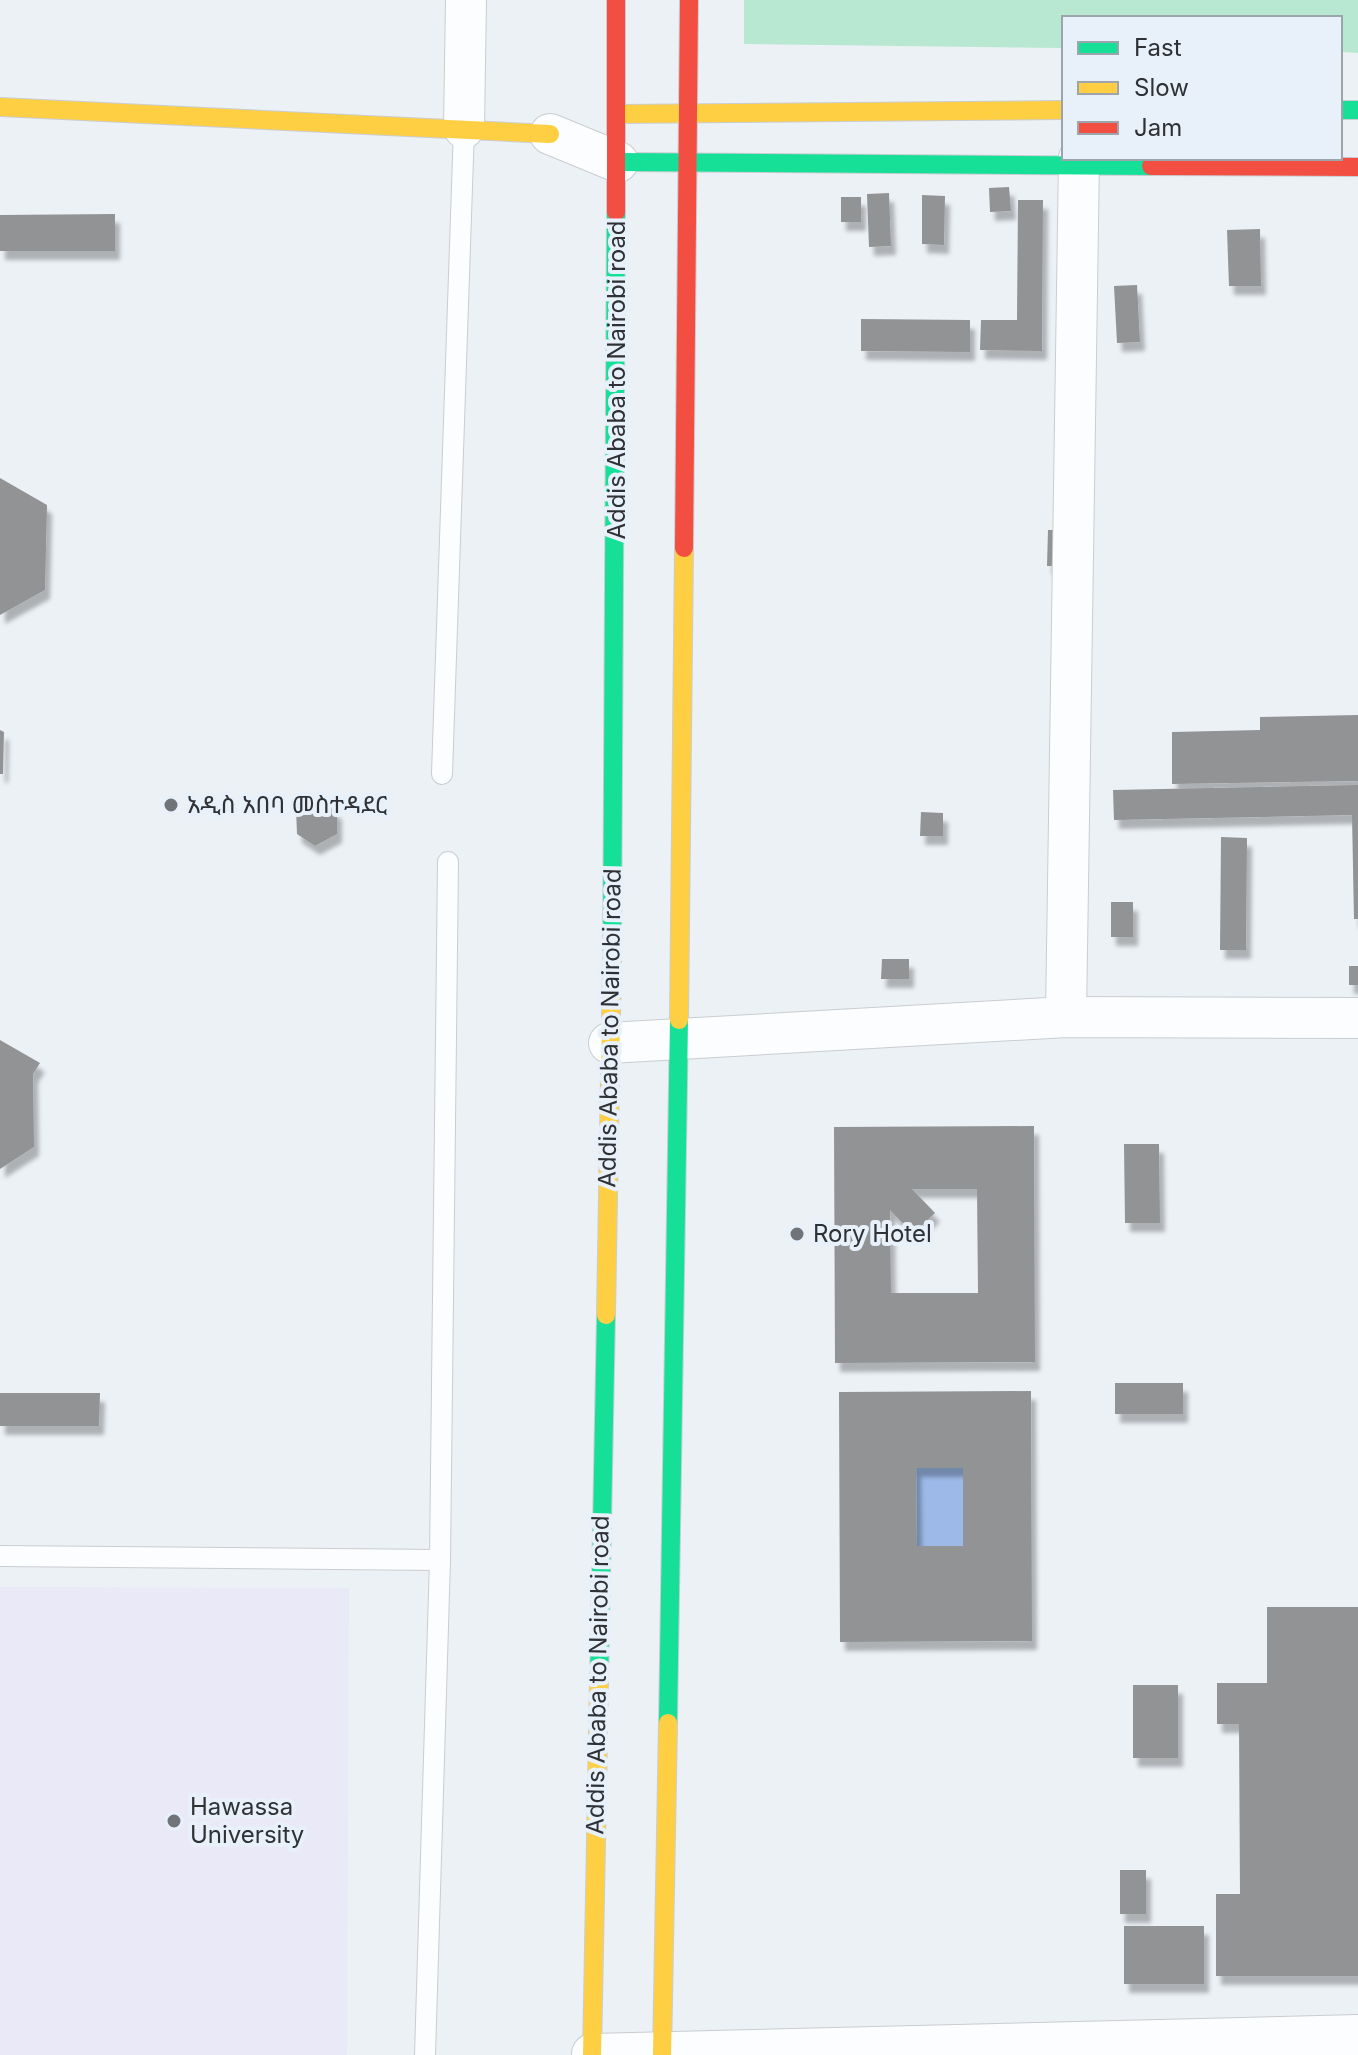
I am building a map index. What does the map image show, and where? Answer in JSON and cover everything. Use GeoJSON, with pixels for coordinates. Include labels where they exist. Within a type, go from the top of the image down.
{"type":"FeatureCollection","features":[{"type":"Feature","properties":{"kind":"main road","name":"Addis Ababa to Nairobi road"},"geometry":{"type":"LineString","coordinates":[[592,2054],[615,802],[616,0]]}},
{"type":"Feature","properties":{"kind":"main road"},"geometry":{"type":"LineString","coordinates":[[662,2054],[679,1039],[689,0]]}},
{"type":"Feature","properties":{"kind":"main road"},"geometry":{"type":"LineString","coordinates":[[0,107],[550,134]]}},
{"type":"Feature","properties":{"kind":"main road"},"geometry":{"type":"LineString","coordinates":[[617,114],[1062,110]]}},
{"type":"Feature","properties":{"kind":"main road"},"geometry":{"type":"LineString","coordinates":[[618,162],[1358,167]]}},
{"type":"Feature","properties":{"kind":"street"},"geometry":{"type":"LineString","coordinates":[[464,128],[466,0]]}},
{"type":"Feature","properties":{"kind":"street"},"geometry":{"type":"LineString","coordinates":[[550,134],[617,114]]}},
{"type":"Feature","properties":{"kind":"street"},"geometry":{"type":"LineString","coordinates":[[550,134],[618,162]]}},
{"type":"Feature","properties":{"kind":"street"},"geometry":{"type":"LineString","coordinates":[[1066,1017],[1078,163]]}},
{"type":"Feature","properties":{"kind":"street"},"geometry":{"type":"LineString","coordinates":[[609,1043],[1066,1017],[1358,1018]]}},
{"type":"Feature","properties":{"kind":"street"},"geometry":{"type":"LineString","coordinates":[[592,2054],[1358,2035]]}},
{"type":"Feature","properties":{"kind":"lane"},"geometry":{"type":"LineString","coordinates":[[442,774],[464,128]]}},
{"type":"Feature","properties":{"kind":"lane"},"geometry":{"type":"LineString","coordinates":[[425,2055],[440,1560],[448,862]]}},
{"type":"Feature","properties":{"kind":"lane"},"geometry":{"type":"LineString","coordinates":[[0,1556],[440,1560]]}},
{"type":"Feature","properties":{"kind":"shaded area","name":"Hawassa University"},"geometry":{"type":"Polygon","coordinates":[[[0,1587],[349,1588],[347,2055],[0,2055],[0,1587]]]}},
{"type":"Feature","properties":{"kind":"green space"},"geometry":{"type":"Polygon","coordinates":[[[744,0],[1358,0],[1358,53],[1342,52],[1342,16],[1062,16],[1062,48],[744,44],[744,0]]]}},
{"type":"Feature","properties":{"kind":"water"},"geometry":{"type":"Polygon","coordinates":[[[916,1468],[963,1468],[963,1546],[917,1546],[916,1468]]]}},
{"type":"Feature","properties":{"kind":"building"},"geometry":{"type":"Polygon","coordinates":[[[1009,187],[1011,211],[990,212],[989,188],[1009,187]]]}},
{"type":"Feature","properties":{"kind":"building"},"geometry":{"type":"Polygon","coordinates":[[[889,193],[891,246],[869,247],[867,194],[889,193]]]}},
{"type":"Feature","properties":{"kind":"building"},"geometry":{"type":"Polygon","coordinates":[[[922,195],[945,196],[944,245],[922,244],[922,195]]]}},
{"type":"Feature","properties":{"kind":"building"},"geometry":{"type":"Polygon","coordinates":[[[841,197],[861,197],[861,222],[841,222],[841,197]]]}},
{"type":"Feature","properties":{"kind":"building"},"geometry":{"type":"Polygon","coordinates":[[[1018,200],[1043,200],[1042,351],[980,350],[981,320],[1017,320],[1018,200]]]}},
{"type":"Feature","properties":{"kind":"building"},"geometry":{"type":"Polygon","coordinates":[[[115,214],[115,251],[0,251],[0,215],[115,214]]]}},
{"type":"Feature","properties":{"kind":"building"},"geometry":{"type":"Polygon","coordinates":[[[1260,229],[1261,286],[1229,286],[1227,230],[1260,229]]]}},
{"type":"Feature","properties":{"kind":"building"},"geometry":{"type":"Polygon","coordinates":[[[1137,285],[1140,342],[1117,343],[1114,286],[1137,285]]]}},
{"type":"Feature","properties":{"kind":"building"},"geometry":{"type":"Polygon","coordinates":[[[861,319],[970,320],[970,352],[861,351],[861,319]]]}},
{"type":"Feature","properties":{"kind":"building"},"geometry":{"type":"Polygon","coordinates":[[[0,478],[47,505],[45,590],[0,615],[0,478]]]}},
{"type":"Feature","properties":{"kind":"building"},"geometry":{"type":"Polygon","coordinates":[[[1048,530],[1068,530],[1068,566],[1047,566],[1048,530]]]}},
{"type":"Feature","properties":{"kind":"building"},"geometry":{"type":"Polygon","coordinates":[[[1358,715],[1358,781],[1172,784],[1172,732],[1260,730],[1260,717],[1358,715]]]}},
{"type":"Feature","properties":{"kind":"building"},"geometry":{"type":"Polygon","coordinates":[[[0,730],[4,732],[3,774],[0,774],[0,730]]]}},
{"type":"Feature","properties":{"kind":"building"},"geometry":{"type":"Polygon","coordinates":[[[1358,785],[1358,919],[1354,919],[1352,815],[1114,820],[1113,790],[1358,785]]]}},
{"type":"Feature","properties":{"kind":"building"},"geometry":{"type":"Polygon","coordinates":[[[317,797],[337,811],[337,834],[315,846],[297,834],[296,808],[317,797]]]}},
{"type":"Feature","properties":{"kind":"building"},"geometry":{"type":"Polygon","coordinates":[[[921,812],[943,813],[943,836],[920,836],[921,812]]]}},
{"type":"Feature","properties":{"kind":"building"},"geometry":{"type":"Polygon","coordinates":[[[1221,837],[1247,838],[1246,950],[1220,950],[1221,837]]]}},
{"type":"Feature","properties":{"kind":"building"},"geometry":{"type":"Polygon","coordinates":[[[1111,902],[1133,902],[1133,937],[1111,937],[1111,902]]]}},
{"type":"Feature","properties":{"kind":"building"},"geometry":{"type":"Polygon","coordinates":[[[882,959],[909,959],[909,979],[881,979],[882,959]]]}},
{"type":"Feature","properties":{"kind":"building"},"geometry":{"type":"Polygon","coordinates":[[[1349,966],[1358,966],[1358,985],[1349,985],[1349,966]]]}},
{"type":"Feature","properties":{"kind":"building"},"geometry":{"type":"Polygon","coordinates":[[[0,1040],[40,1063],[33,1074],[34,1147],[0,1169],[0,1040]]]}},
{"type":"Feature","properties":{"kind":"building"},"geometry":{"type":"Polygon","coordinates":[[[1034,1126],[1035,1362],[835,1363],[834,1127],[1034,1126]],[[912,1189],[935,1213],[913,1234],[890,1210],[891,1293],[978,1293],[977,1189],[912,1189]]]}},
{"type":"Feature","properties":{"kind":"building"},"geometry":{"type":"Polygon","coordinates":[[[1124,1144],[1159,1144],[1160,1223],[1125,1223],[1124,1144]]]}},
{"type":"Feature","properties":{"kind":"building"},"geometry":{"type":"Polygon","coordinates":[[[1115,1383],[1183,1383],[1183,1414],[1115,1414],[1115,1383]]]}},
{"type":"Feature","properties":{"kind":"building"},"geometry":{"type":"Polygon","coordinates":[[[1031,1391],[1032,1641],[840,1642],[839,1392],[1031,1391]],[[916,1468],[917,1546],[963,1546],[963,1468],[916,1468]]]}},
{"type":"Feature","properties":{"kind":"building"},"geometry":{"type":"Polygon","coordinates":[[[0,1393],[100,1393],[99,1426],[0,1426],[0,1393]]]}},
{"type":"Feature","properties":{"kind":"building"},"geometry":{"type":"Polygon","coordinates":[[[1267,1607],[1358,1607],[1358,1976],[1216,1976],[1216,1894],[1240,1894],[1239,1724],[1217,1724],[1217,1683],[1267,1683],[1267,1607]]]}},
{"type":"Feature","properties":{"kind":"building"},"geometry":{"type":"Polygon","coordinates":[[[1133,1685],[1178,1685],[1178,1758],[1133,1758],[1133,1685]]]}},
{"type":"Feature","properties":{"kind":"building"},"geometry":{"type":"Polygon","coordinates":[[[1120,1870],[1146,1870],[1146,1914],[1120,1914],[1120,1870]]]}},
{"type":"Feature","properties":{"kind":"building"},"geometry":{"type":"Polygon","coordinates":[[[1124,1926],[1204,1926],[1204,1984],[1124,1984],[1124,1926]]]}},
{"type":"Feature","properties":{"kind":"traffic: fast"},"geometry":{"type":"LineString","coordinates":[[1342,110],[1358,110]]}},
{"type":"Feature","properties":{"kind":"traffic: fast"},"geometry":{"type":"LineString","coordinates":[[618,162],[1151,166]]}},
{"type":"Feature","properties":{"kind":"traffic: fast"},"geometry":{"type":"LineString","coordinates":[[612,958],[616,212]]}},
{"type":"Feature","properties":{"kind":"traffic: fast"},"geometry":{"type":"LineString","coordinates":[[668,1723],[679,1020]]}},
{"type":"Feature","properties":{"kind":"traffic: fast"},"geometry":{"type":"LineString","coordinates":[[599,1682],[606,1315]]}},
{"type":"Feature","properties":{"kind":"traffic: slow"},"geometry":{"type":"LineString","coordinates":[[0,107],[550,134]]}},
{"type":"Feature","properties":{"kind":"traffic: slow"},"geometry":{"type":"LineString","coordinates":[[617,114],[1062,110]]}},
{"type":"Feature","properties":{"kind":"traffic: slow"},"geometry":{"type":"LineString","coordinates":[[679,1020],[684,548]]}},
{"type":"Feature","properties":{"kind":"traffic: slow"},"geometry":{"type":"LineString","coordinates":[[606,1315],[612,958]]}},
{"type":"Feature","properties":{"kind":"traffic: slow"},"geometry":{"type":"LineString","coordinates":[[592,2055],[599,1682]]}},
{"type":"Feature","properties":{"kind":"traffic: slow"},"geometry":{"type":"LineString","coordinates":[[662,2055],[668,1723]]}},
{"type":"Feature","properties":{"kind":"traffic: jam"},"geometry":{"type":"LineString","coordinates":[[616,0],[616,212]]}},
{"type":"Feature","properties":{"kind":"traffic: jam"},"geometry":{"type":"LineString","coordinates":[[684,548],[689,0]]}},
{"type":"Feature","properties":{"kind":"traffic: jam"},"geometry":{"type":"LineString","coordinates":[[1151,166],[1358,167]]}},
{"type":"Feature","properties":{"kind":"place","name":"አዲስ አበባ መስተዳደር"},"geometry":{"type":"Point","coordinates":[171,805]}},
{"type":"Feature","properties":{"kind":"place","name":"Rory Hotel"},"geometry":{"type":"Point","coordinates":[797,1234]}},
{"type":"Feature","properties":{"kind":"place","name":"Hawassa University"},"geometry":{"type":"Point","coordinates":[174,1821]}}]}
